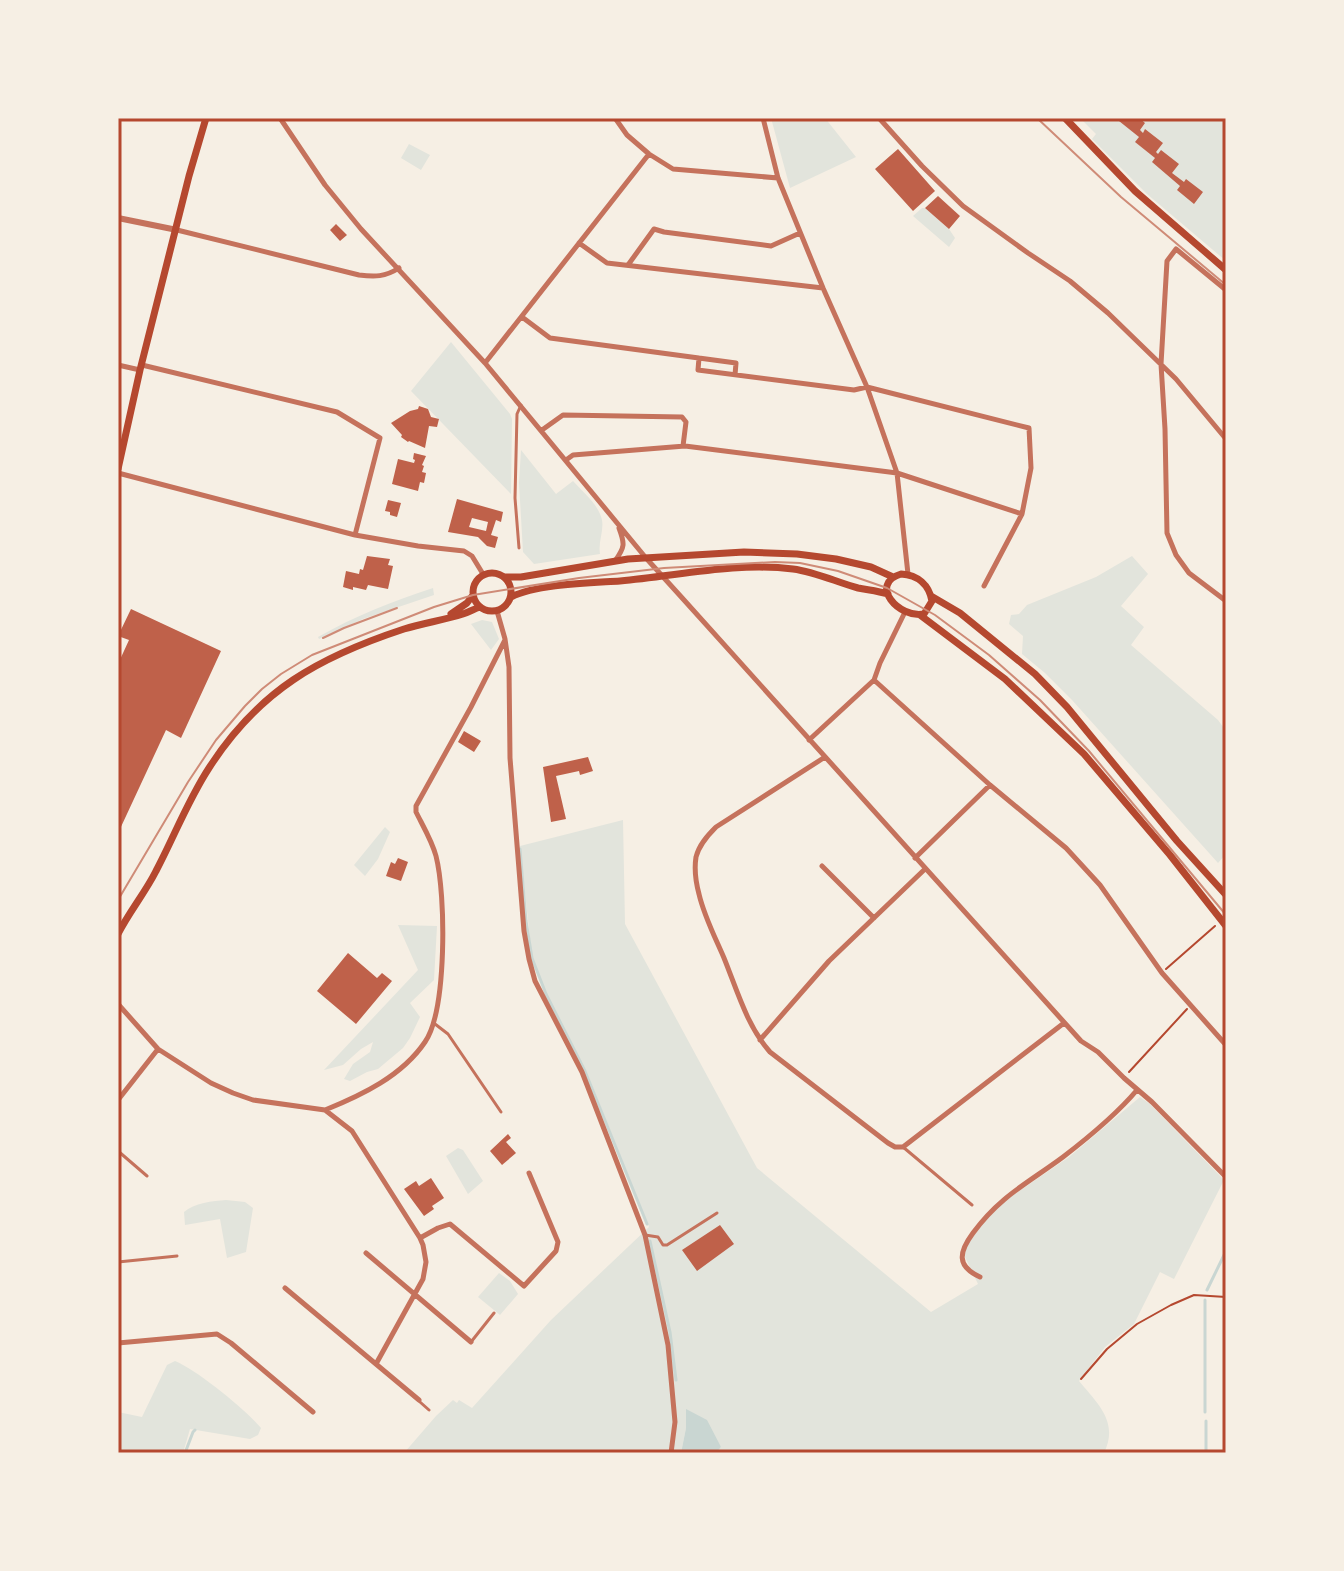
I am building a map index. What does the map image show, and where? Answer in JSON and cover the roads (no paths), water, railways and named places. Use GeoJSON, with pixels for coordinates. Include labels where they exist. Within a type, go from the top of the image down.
{"type":"FeatureCollection","features":[{"type":"Feature","properties":{"kind":"main road"},"geometry":{"type":"LineString","coordinates":[[118,471],[141,367],[206,118]]}},
{"type":"Feature","properties":{"kind":"main road"},"geometry":{"type":"LineString","coordinates":[[1065,118],[1135,191],[1226,270]]}},
{"type":"Feature","properties":{"kind":"main road"},"geometry":{"type":"LineString","coordinates":[[444,617],[467,603],[473,595],[476,581],[483,574],[495,572],[505,577],[521,577],[646,558],[744,552],[797,554],[855,563],[893,577]]}},
{"type":"Feature","properties":{"kind":"main road"},"geometry":{"type":"LineString","coordinates":[[511,597],[548,588],[724,569],[792,569],[888,594]]}},
{"type":"Feature","properties":{"kind":"main road"},"geometry":{"type":"LineString","coordinates":[[1226,895],[1177,841],[1067,707],[1035,674],[960,613],[931,596],[924,584],[908,574],[893,577],[888,582],[891,600],[905,612],[920,615],[1005,679],[1084,754],[1226,926]]}},
{"type":"Feature","properties":{"kind":"main road"},"geometry":{"type":"LineString","coordinates":[[473,595],[485,610],[497,611],[506,606],[511,597],[511,588],[505,577]]}},
{"type":"Feature","properties":{"kind":"main road"},"geometry":{"type":"LineString","coordinates":[[920,615],[930,606],[931,596]]}},
{"type":"Feature","properties":{"kind":"main road"},"geometry":{"type":"LineString","coordinates":[[119,930],[155,874],[209,768],[249,717],[272,695],[322,662],[368,642],[480,607]]}},
{"type":"Feature","properties":{"kind":"street"},"geometry":{"type":"LineString","coordinates":[[280,118],[325,185],[361,229],[485,363],[646,558],[1064,1023],[1152,1102],[1226,1177]]}},
{"type":"Feature","properties":{"kind":"street"},"geometry":{"type":"LineString","coordinates":[[615,118],[627,135],[673,169],[778,178]]}},
{"type":"Feature","properties":{"kind":"street"},"geometry":{"type":"LineString","coordinates":[[763,118],[778,178],[867,387],[897,473],[908,574]]}},
{"type":"Feature","properties":{"kind":"street"},"geometry":{"type":"LineString","coordinates":[[879,118],[946,191],[985,223],[1070,281],[1108,313],[1161,364],[1226,439]]}},
{"type":"Feature","properties":{"kind":"street"},"geometry":{"type":"LineString","coordinates":[[485,363],[649,154]]}},
{"type":"Feature","properties":{"kind":"street"},"geometry":{"type":"LineString","coordinates":[[118,218],[359,275],[380,277],[399,268]]}},
{"type":"Feature","properties":{"kind":"street"},"geometry":{"type":"LineString","coordinates":[[627,266],[654,229],[771,246],[800,233]]}},
{"type":"Feature","properties":{"kind":"street"},"geometry":{"type":"LineString","coordinates":[[579,243],[607,263],[823,288]]}},
{"type":"Feature","properties":{"kind":"street"},"geometry":{"type":"LineString","coordinates":[[1226,290],[1176,249],[1166,265],[1161,364],[1167,533],[1176,555],[1189,573],[1226,601]]}},
{"type":"Feature","properties":{"kind":"street"},"geometry":{"type":"LineString","coordinates":[[522,317],[550,338],[736,363],[735,375]]}},
{"type":"Feature","properties":{"kind":"street"},"geometry":{"type":"LineString","coordinates":[[699,358],[698,370],[854,390],[867,387],[1029,428],[1031,468],[1022,514],[984,586]]}},
{"type":"Feature","properties":{"kind":"street"},"geometry":{"type":"LineString","coordinates":[[118,365],[141,367],[337,412],[380,438],[355,535]]}},
{"type":"Feature","properties":{"kind":"street"},"geometry":{"type":"LineString","coordinates":[[542,430],[563,415],[682,417],[686,422],[683,446]]}},
{"type":"Feature","properties":{"kind":"street"},"geometry":{"type":"LineString","coordinates":[[566,460],[573,455],[683,446],[897,473],[1022,514]]}},
{"type":"Feature","properties":{"kind":"street"},"geometry":{"type":"LineString","coordinates":[[118,471],[355,535],[464,551],[472,556],[483,574]]}},
{"type":"Feature","properties":{"kind":"street"},"geometry":{"type":"LineString","coordinates":[[615,561],[624,542],[618,523]]}},
{"type":"Feature","properties":{"kind":"street"},"geometry":{"type":"LineString","coordinates":[[497,611],[509,667],[509,746],[529,959],[542,997],[582,1072],[645,1235],[668,1345],[675,1422],[671,1453]]}},
{"type":"Feature","properties":{"kind":"street"},"geometry":{"type":"LineString","coordinates":[[809,740],[874,680],[905,612]]}},
{"type":"Feature","properties":{"kind":"street"},"geometry":{"type":"LineString","coordinates":[[325,1110],[366,1091],[405,1066],[435,1024],[444,913],[436,857],[416,806],[505,639]]}},
{"type":"Feature","properties":{"kind":"street"},"geometry":{"type":"LineString","coordinates":[[874,680],[990,785],[1066,848],[1091,875],[1162,973],[1226,1045]]}},
{"type":"Feature","properties":{"kind":"street"},"geometry":{"type":"LineString","coordinates":[[825,757],[716,827],[706,837],[696,857],[695,877],[705,914],[760,1040],[786,1066],[853,1118],[888,1143],[903,1147],[1064,1023]]}},
{"type":"Feature","properties":{"kind":"street"},"geometry":{"type":"LineString","coordinates":[[915,858],[990,785]]}},
{"type":"Feature","properties":{"kind":"street"},"geometry":{"type":"LineString","coordinates":[[822,866],[874,918]]}},
{"type":"Feature","properties":{"kind":"street"},"geometry":{"type":"LineString","coordinates":[[760,1040],[829,961],[925,869]]}},
{"type":"Feature","properties":{"kind":"street"},"geometry":{"type":"LineString","coordinates":[[118,1004],[158,1049],[211,1083],[253,1100],[325,1110],[352,1131],[420,1238],[426,1262],[423,1279],[376,1364]]}},
{"type":"Feature","properties":{"kind":"street"},"geometry":{"type":"LineString","coordinates":[[118,1100],[158,1049]]}},
{"type":"Feature","properties":{"kind":"street"},"geometry":{"type":"LineString","coordinates":[[980,1277],[970,1273],[961,1254],[979,1225],[996,1205],[1062,1157],[1137,1090]]}},
{"type":"Feature","properties":{"kind":"street"},"geometry":{"type":"LineString","coordinates":[[420,1238],[450,1224],[524,1286],[556,1251],[558,1242],[529,1173]]}},
{"type":"Feature","properties":{"kind":"street"},"geometry":{"type":"LineString","coordinates":[[366,1253],[471,1342]]}},
{"type":"Feature","properties":{"kind":"street"},"geometry":{"type":"LineString","coordinates":[[285,1288],[419,1400]]}},
{"type":"Feature","properties":{"kind":"street"},"geometry":{"type":"LineString","coordinates":[[118,1343],[217,1334],[313,1412]]}},
{"type":"Feature","properties":{"kind":"lane"},"geometry":{"type":"LineString","coordinates":[[519,548],[515,498],[517,414],[521,405]]}},
{"type":"Feature","properties":{"kind":"lane"},"geometry":{"type":"LineString","coordinates":[[435,1024],[448,1034],[501,1112]]}},
{"type":"Feature","properties":{"kind":"lane"},"geometry":{"type":"LineString","coordinates":[[903,1147],[972,1205]]}},
{"type":"Feature","properties":{"kind":"lane"},"geometry":{"type":"LineString","coordinates":[[118,1151],[147,1176]]}},
{"type":"Feature","properties":{"kind":"lane"},"geometry":{"type":"LineString","coordinates":[[645,1235],[658,1237],[663,1245],[667,1245],[717,1213]]}},
{"type":"Feature","properties":{"kind":"lane"},"geometry":{"type":"LineString","coordinates":[[118,1262],[177,1256]]}},
{"type":"Feature","properties":{"kind":"lane"},"geometry":{"type":"LineString","coordinates":[[471,1342],[494,1313]]}},
{"type":"Feature","properties":{"kind":"lane"},"geometry":{"type":"LineString","coordinates":[[419,1400],[429,1410]]}},
{"type":"Feature","properties":{"kind":"waterway"},"geometry":{"type":"LineString","coordinates":[[520,849],[532,958],[546,994],[585,1071],[647,1224]]}},
{"type":"Feature","properties":{"kind":"waterway"},"geometry":{"type":"LineString","coordinates":[[650,1241],[670,1332],[676,1380]]}},
{"type":"Feature","properties":{"kind":"waterway"},"geometry":{"type":"LineString","coordinates":[[1207,1290],[1226,1251]]}},
{"type":"Feature","properties":{"kind":"waterway"},"geometry":{"type":"LineString","coordinates":[[1205,1300],[1205,1412]]}},
{"type":"Feature","properties":{"kind":"waterway"},"geometry":{"type":"LineString","coordinates":[[1206,1421],[1206,1453]]}},
{"type":"Feature","properties":{"kind":"waterway"},"geometry":{"type":"LineString","coordinates":[[185,1453],[195,1430]]}},
{"type":"Feature","properties":{"kind":"tram line"},"geometry":{"type":"LineString","coordinates":[[1037,118],[1121,197],[1226,285]]}},
{"type":"Feature","properties":{"kind":"tram line"},"geometry":{"type":"LineString","coordinates":[[118,900],[216,740],[262,689],[312,655],[473,595],[664,568],[775,562],[800,563],[838,571],[887,588],[935,615],[989,655],[1040,700],[1089,751],[1226,915]]}},
{"type":"Feature","properties":{"kind":"tram line"},"geometry":{"type":"LineString","coordinates":[[323,638],[397,608]]}}]}
